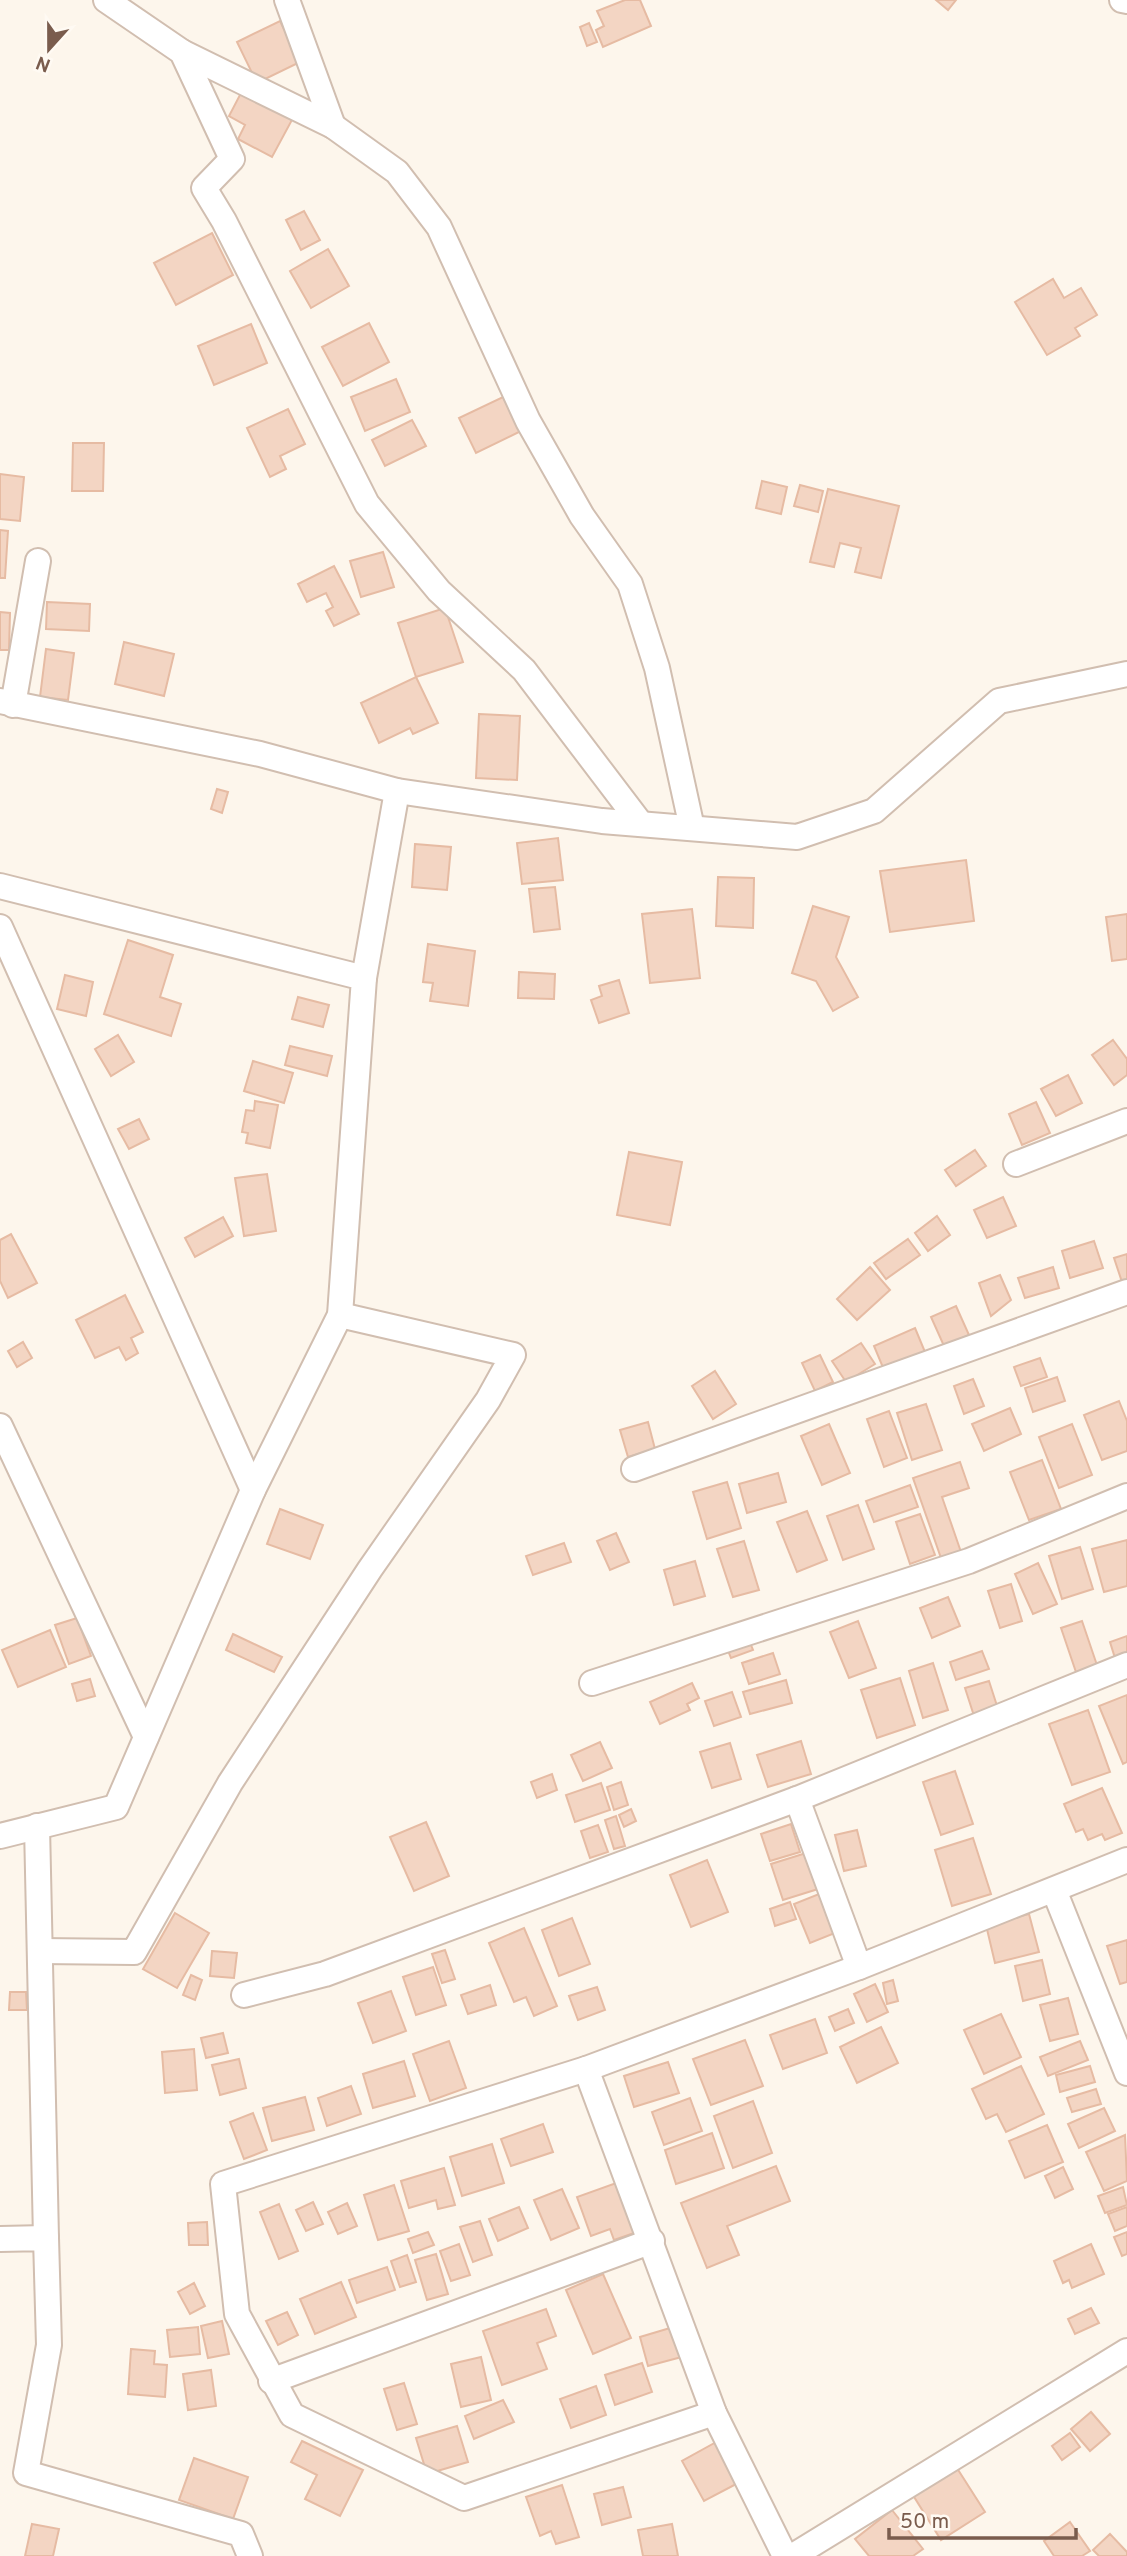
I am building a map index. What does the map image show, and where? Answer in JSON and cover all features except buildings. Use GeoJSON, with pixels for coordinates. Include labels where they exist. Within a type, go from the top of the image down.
{"type":"FeatureCollection","features":[{"type":"Feature","properties":{"kind":"street"},"geometry":{"type":"LineString","coordinates":[[106,0],[182,52],[333,126],[397,172],[439,227],[528,421],[582,516],[630,584],[657,668],[692,828]]}},
{"type":"Feature","properties":{"kind":"street"},"geometry":{"type":"LineString","coordinates":[[287,0],[333,126]]}},
{"type":"Feature","properties":{"kind":"street"},"geometry":{"type":"LineString","coordinates":[[182,52],[232,159],[204,188],[224,221],[367,504],[439,591],[524,670],[641,824]]}},
{"type":"Feature","properties":{"kind":"street"},"geometry":{"type":"LineString","coordinates":[[38,561],[6,703],[260,754],[397,791],[641,824],[797,837],[874,811],[999,701],[1127,674]]}},
{"type":"Feature","properties":{"kind":"street"},"geometry":{"type":"LineString","coordinates":[[0,1836],[116,1807],[253,1490],[340,1315],[364,978],[397,791]]}},
{"type":"Feature","properties":{"kind":"street"},"geometry":{"type":"LineString","coordinates":[[0,886],[364,978]]}},
{"type":"Feature","properties":{"kind":"street"},"geometry":{"type":"LineString","coordinates":[[0,927],[253,1490]]}},
{"type":"Feature","properties":{"kind":"street"},"geometry":{"type":"LineString","coordinates":[[1016,1164],[1127,1121]]}},
{"type":"Feature","properties":{"kind":"street"},"geometry":{"type":"LineString","coordinates":[[634,1469],[1127,1292]]}},
{"type":"Feature","properties":{"kind":"street"},"geometry":{"type":"LineString","coordinates":[[40,1951],[134,1952],[230,1783],[370,1569],[488,1400],[513,1354],[340,1315]]}},
{"type":"Feature","properties":{"kind":"street"},"geometry":{"type":"LineString","coordinates":[[0,1426],[146,1737]]}},
{"type":"Feature","properties":{"kind":"street"},"geometry":{"type":"LineString","coordinates":[[592,1682],[969,1561],[1127,1496]]}},
{"type":"Feature","properties":{"kind":"street"},"geometry":{"type":"LineString","coordinates":[[244,1995],[325,1974],[797,1799],[1127,1665]]}},
{"type":"Feature","properties":{"kind":"street"},"geometry":{"type":"LineString","coordinates":[[797,1799],[859,1967]]}},
{"type":"Feature","properties":{"kind":"street"},"geometry":{"type":"LineString","coordinates":[[37,1826],[49,2344],[26,2473],[241,2534],[250,2556]]}},
{"type":"Feature","properties":{"kind":"street"},"geometry":{"type":"LineString","coordinates":[[714,2413],[464,2498],[292,2415],[271,2381],[237,2314],[223,2184],[586,2069],[859,1967],[1127,1860]]}},
{"type":"Feature","properties":{"kind":"street"},"geometry":{"type":"LineString","coordinates":[[1054,1890],[1127,2073]]}},
{"type":"Feature","properties":{"kind":"street"},"geometry":{"type":"LineString","coordinates":[[586,2069],[714,2413],[785,2556]]}},
{"type":"Feature","properties":{"kind":"street"},"geometry":{"type":"LineString","coordinates":[[0,2239],[47,2238]]}},
{"type":"Feature","properties":{"kind":"street"},"geometry":{"type":"LineString","coordinates":[[271,2381],[652,2241]]}},
{"type":"Feature","properties":{"kind":"street"},"geometry":{"type":"LineString","coordinates":[[793,2556],[1127,2351]]}}]}
